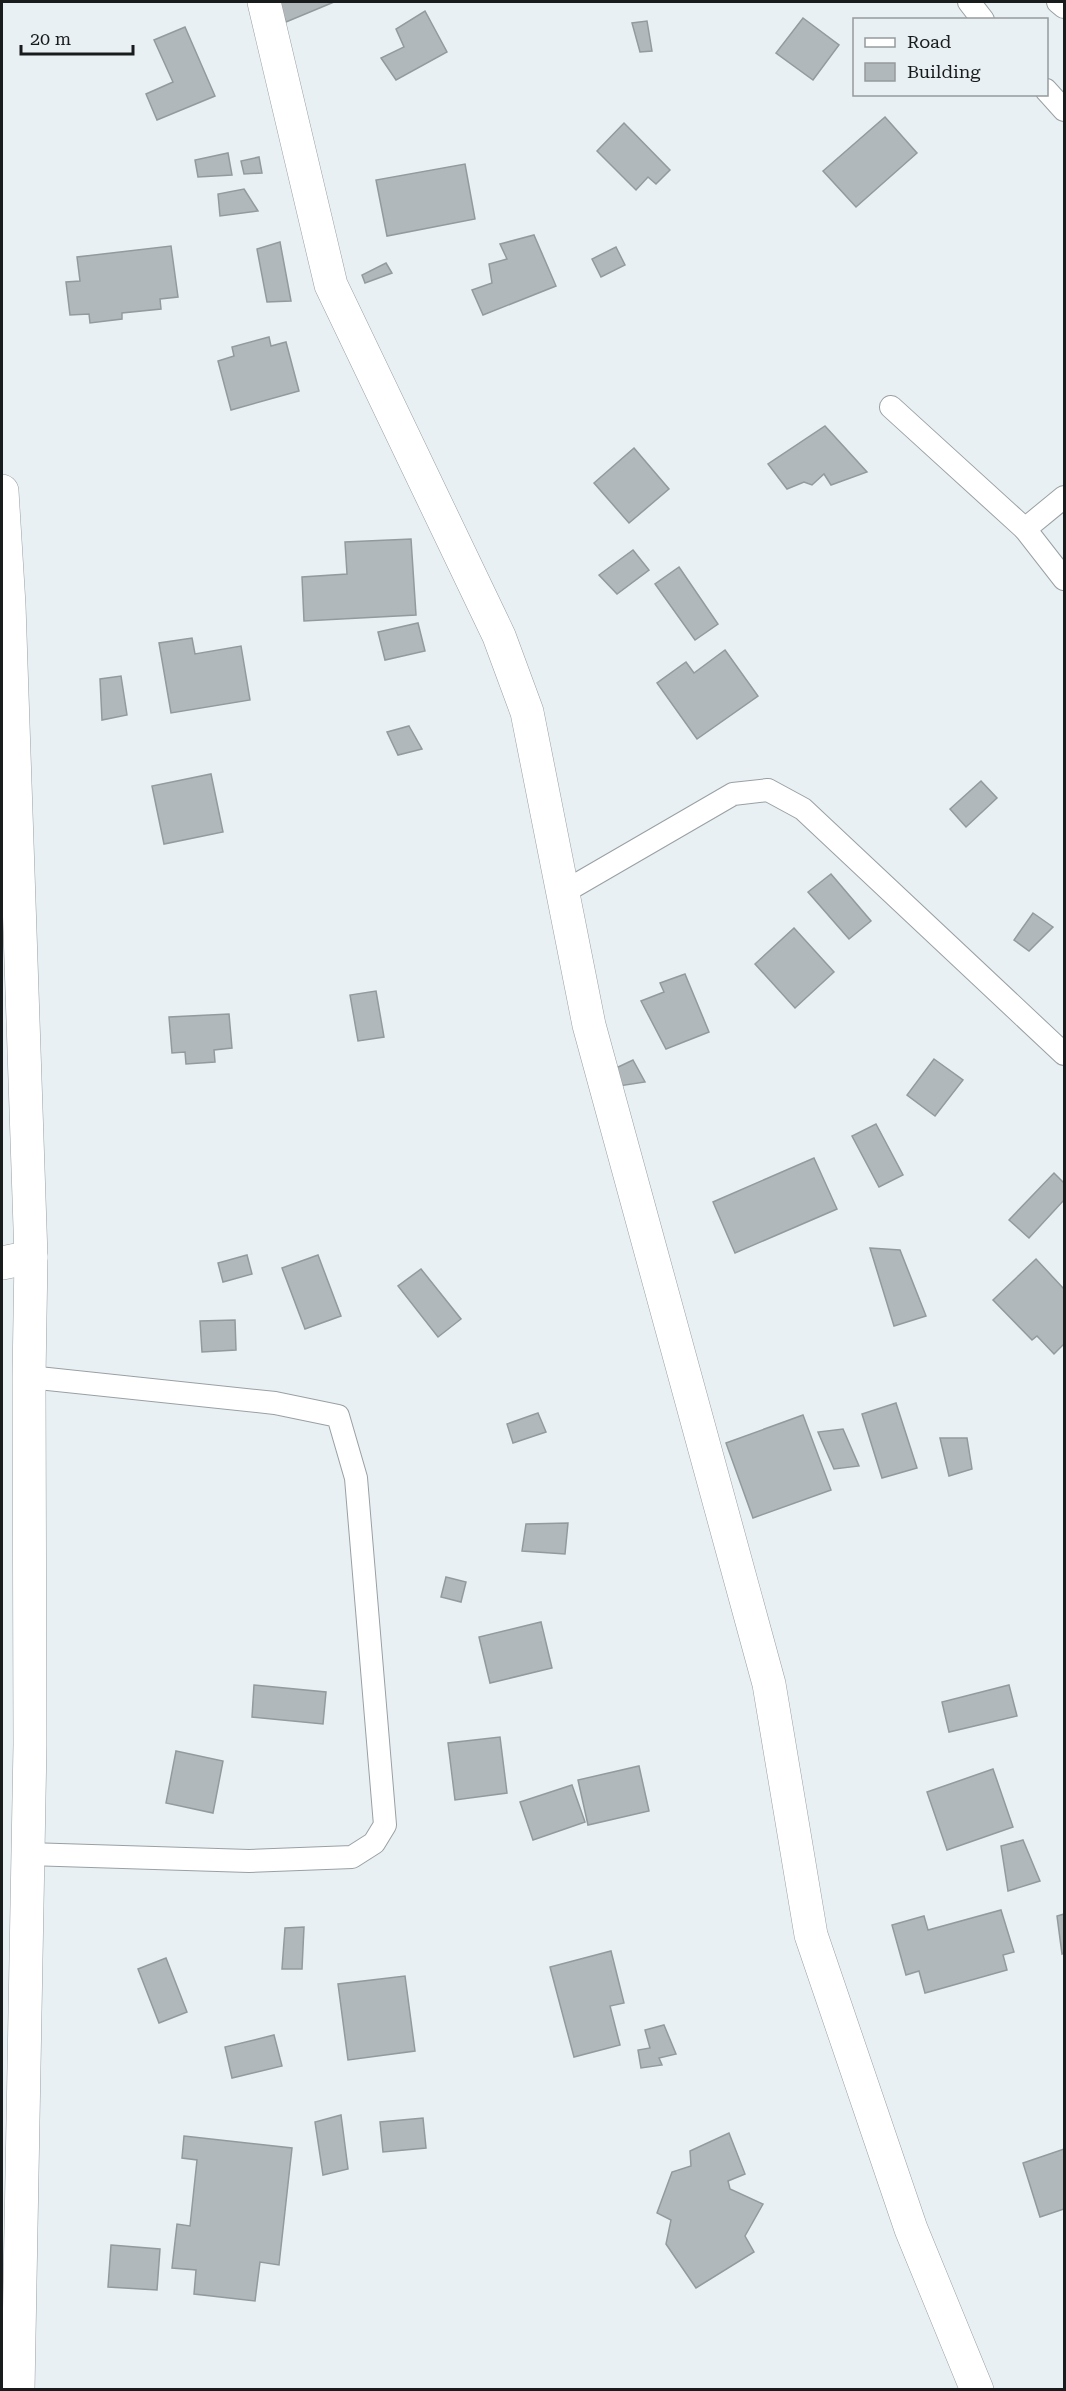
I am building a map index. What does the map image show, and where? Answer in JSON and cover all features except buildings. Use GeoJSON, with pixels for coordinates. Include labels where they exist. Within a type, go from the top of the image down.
{"type":"FeatureCollection","features":[{"type":"Feature","properties":{"kind":"street"},"geometry":{"type":"LineString","coordinates":[[264,2],[331,285],[499,636],[528,712],[589,1025],[769,1684],[811,1935],[911,2229],[977,2390]]}},
{"type":"Feature","properties":{"kind":"street"},"geometry":{"type":"LineString","coordinates":[[2,491],[16,1260],[28,1377],[28,1854],[18,2390]]}},
{"type":"Feature","properties":{"kind":"lane"},"geometry":{"type":"LineString","coordinates":[[969,2],[981,18]]}},
{"type":"Feature","properties":{"kind":"lane"},"geometry":{"type":"LineString","coordinates":[[1058,2],[1065,7]]}},
{"type":"Feature","properties":{"kind":"lane"},"geometry":{"type":"LineString","coordinates":[[1048,91],[1065,110]]}},
{"type":"Feature","properties":{"kind":"lane"},"geometry":{"type":"LineString","coordinates":[[891,407],[1025,529],[1065,579]]}},
{"type":"Feature","properties":{"kind":"lane"},"geometry":{"type":"LineString","coordinates":[[1025,529],[1065,497]]}},
{"type":"Feature","properties":{"kind":"lane"},"geometry":{"type":"LineString","coordinates":[[564,892],[733,794],[768,790],[803,809],[1065,1054]]}},
{"type":"Feature","properties":{"kind":"lane"},"geometry":{"type":"LineString","coordinates":[[28,1377],[275,1403],[338,1416],[358,1490],[385,1825],[374,1843],[352,1857],[249,1862],[28,1854]]}}]}
